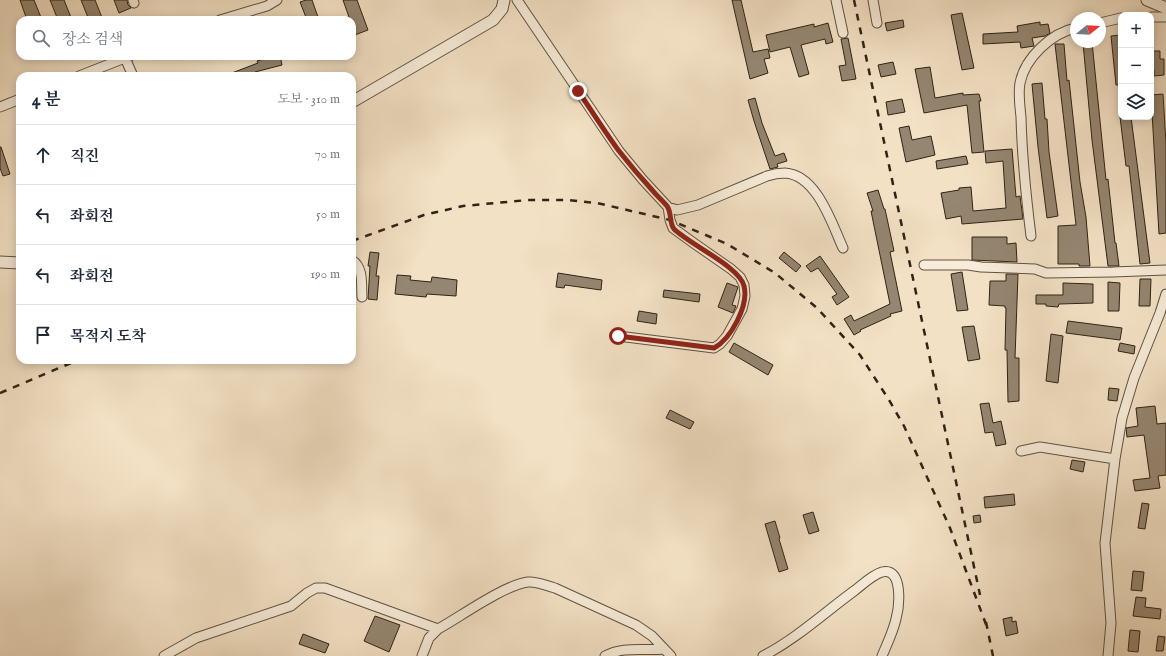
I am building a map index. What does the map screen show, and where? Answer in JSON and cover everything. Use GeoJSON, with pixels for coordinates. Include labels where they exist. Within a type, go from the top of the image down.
{"type":"FeatureCollection","features":[{"type":"Feature","properties":{"kind":"street"},"geometry":{"type":"LineString","coordinates":[[233,16],[267,6],[277,0]]}},
{"type":"Feature","properties":{"kind":"street"},"geometry":{"type":"LineString","coordinates":[[356,100],[493,20],[502,9],[504,0]]}},
{"type":"Feature","properties":{"kind":"street"},"geometry":{"type":"LineString","coordinates":[[517,0],[619,151],[668,207],[677,210],[698,205],[767,176],[777,173],[787,173],[799,177],[809,184],[820,199],[843,248]]}},
{"type":"Feature","properties":{"kind":"street"},"geometry":{"type":"LineString","coordinates":[[836,0],[843,33]]}},
{"type":"Feature","properties":{"kind":"street"},"geometry":{"type":"LineString","coordinates":[[873,0],[877,23]]}},
{"type":"Feature","properties":{"kind":"street"},"geometry":{"type":"LineString","coordinates":[[1147,0],[1166,8]]}},
{"type":"Feature","properties":{"kind":"street"},"geometry":{"type":"LineString","coordinates":[[1154,17],[1166,17]]}},
{"type":"Feature","properties":{"kind":"street"},"geometry":{"type":"LineString","coordinates":[[1106,22],[1118,19]]}},
{"type":"Feature","properties":{"kind":"street"},"geometry":{"type":"LineString","coordinates":[[1031,236],[1022,159],[1020,84],[1025,70],[1038,51],[1056,35],[1070,30]]}},
{"type":"Feature","properties":{"kind":"street"},"geometry":{"type":"LineString","coordinates":[[90,72],[120,60]]}},
{"type":"Feature","properties":{"kind":"street"},"geometry":{"type":"LineString","coordinates":[[129,60],[132,72]]}},
{"type":"Feature","properties":{"kind":"street"},"geometry":{"type":"LineString","coordinates":[[0,107],[16,101]]}},
{"type":"Feature","properties":{"kind":"street"},"geometry":{"type":"LineString","coordinates":[[618,336],[714,348],[727,336],[742,310],[745,296],[744,285],[740,277],[673,228],[668,207]]}},
{"type":"Feature","properties":{"kind":"street"},"geometry":{"type":"LineString","coordinates":[[0,262],[16,263]]}},
{"type":"Feature","properties":{"kind":"street"},"geometry":{"type":"LineString","coordinates":[[356,262],[361,271],[362,297]]}},
{"type":"Feature","properties":{"kind":"street"},"geometry":{"type":"LineString","coordinates":[[924,264],[968,265],[981,268],[1035,269],[1046,273],[1166,270]]}},
{"type":"Feature","properties":{"kind":"street"},"geometry":{"type":"LineString","coordinates":[[1108,656],[1111,623],[1105,543],[1115,459],[1122,418],[1134,378],[1160,314],[1166,294]]}},
{"type":"Feature","properties":{"kind":"street"},"geometry":{"type":"LineString","coordinates":[[1020,451],[1040,447],[1115,459]]}},
{"type":"Feature","properties":{"kind":"street"},"geometry":{"type":"LineString","coordinates":[[763,656],[792,640],[813,622],[875,575],[883,572],[891,574],[895,578],[898,585],[898,602],[896,619],[882,656]]}},
{"type":"Feature","properties":{"kind":"street"},"geometry":{"type":"LineString","coordinates":[[422,656],[429,638],[438,629],[498,594],[528,582],[555,588],[636,625],[652,636],[671,656]]}},
{"type":"Feature","properties":{"kind":"street"},"geometry":{"type":"LineString","coordinates":[[164,656],[196,638],[291,606],[307,593],[316,588],[325,588],[438,629]]}},
{"type":"Feature","properties":{"kind":"street"},"geometry":{"type":"LineString","coordinates":[[605,656],[623,650],[664,649]]}},
{"type":"Feature","properties":{"kind":"building"},"geometry":{"type":"Polygon","coordinates":[[[20,0],[34,0],[40,16],[26,16],[20,0]]]}},
{"type":"Feature","properties":{"kind":"building"},"geometry":{"type":"Polygon","coordinates":[[[50,0],[64,0],[70,16],[56,16],[50,0]]]}},
{"type":"Feature","properties":{"kind":"building"},"geometry":{"type":"Polygon","coordinates":[[[81,0],[95,0],[101,16],[87,16],[81,0]]]}},
{"type":"Feature","properties":{"kind":"building"},"geometry":{"type":"Polygon","coordinates":[[[114,0],[127,0],[128,5],[131,8],[119,13],[114,0]]]}},
{"type":"Feature","properties":{"kind":"building"},"geometry":{"type":"Polygon","coordinates":[[[312,0],[318,16],[305,16],[300,2],[312,0]]]}},
{"type":"Feature","properties":{"kind":"building"},"geometry":{"type":"Polygon","coordinates":[[[343,0],[357,0],[368,30],[356,34],[356,16],[349,16],[343,0]]]}},
{"type":"Feature","properties":{"kind":"building"},"geometry":{"type":"Polygon","coordinates":[[[732,0],[741,0],[753,52],[768,49],[770,58],[764,59],[768,73],[750,79],[732,0]]]}},
{"type":"Feature","properties":{"kind":"building"},"geometry":{"type":"Polygon","coordinates":[[[962,13],[974,68],[962,70],[951,15],[962,13]]]}},
{"type":"Feature","properties":{"kind":"building"},"geometry":{"type":"Polygon","coordinates":[[[903,20],[904,27],[887,31],[885,23],[903,20]]]}},
{"type":"Feature","properties":{"kind":"building"},"geometry":{"type":"Polygon","coordinates":[[[1040,22],[1040,25],[1048,24],[1050,33],[1045,36],[1032,38],[1034,46],[1021,48],[1020,42],[983,44],[983,34],[1018,32],[1017,26],[1040,22]]]}},
{"type":"Feature","properties":{"kind":"building"},"geometry":{"type":"Polygon","coordinates":[[[828,23],[833,42],[826,44],[825,39],[801,45],[809,74],[799,77],[790,47],[770,52],[766,35],[814,24],[814,27],[828,23]]]}},
{"type":"Feature","properties":{"kind":"building"},"geometry":{"type":"Polygon","coordinates":[[[1118,35],[1118,85],[1116,85],[1111,36],[1118,35]]]}},
{"type":"Feature","properties":{"kind":"building"},"geometry":{"type":"Polygon","coordinates":[[[848,38],[856,79],[842,81],[839,66],[846,65],[841,39],[848,38]]]}},
{"type":"Feature","properties":{"kind":"building"},"geometry":{"type":"Polygon","coordinates":[[[1055,44],[1064,44],[1067,81],[1069,80],[1080,182],[1086,217],[1090,266],[1079,266],[1079,264],[1058,264],[1058,226],[1076,225],[1055,44]]]}},
{"type":"Feature","properties":{"kind":"building"},"geometry":{"type":"Polygon","coordinates":[[[1083,48],[1093,48],[1106,180],[1108,179],[1119,266],[1108,266],[1092,140],[1083,48]]]}},
{"type":"Feature","properties":{"kind":"building"},"geometry":{"type":"Polygon","coordinates":[[[1154,51],[1160,51],[1160,59],[1164,59],[1164,75],[1154,76],[1154,51]]]}},
{"type":"Feature","properties":{"kind":"building"},"geometry":{"type":"Polygon","coordinates":[[[281,60],[282,65],[255,72],[234,72],[258,63],[257,61],[281,60]]]}},
{"type":"Feature","properties":{"kind":"building"},"geometry":{"type":"Polygon","coordinates":[[[893,62],[896,74],[881,77],[878,65],[893,62]]]}},
{"type":"Feature","properties":{"kind":"building"},"geometry":{"type":"Polygon","coordinates":[[[930,67],[935,98],[963,93],[963,95],[979,94],[981,101],[979,101],[984,152],[972,153],[967,105],[924,113],[915,69],[930,67]]]}},
{"type":"Feature","properties":{"kind":"building"},"geometry":{"type":"Polygon","coordinates":[[[1042,83],[1045,119],[1047,119],[1049,152],[1058,216],[1047,218],[1032,84],[1042,83]]]}},
{"type":"Feature","properties":{"kind":"building"},"geometry":{"type":"Polygon","coordinates":[[[1163,94],[1166,143],[1166,233],[1159,234],[1152,120],[1154,120],[1154,95],[1163,94]]]}},
{"type":"Feature","properties":{"kind":"building"},"geometry":{"type":"Polygon","coordinates":[[[755,98],[762,123],[775,156],[784,153],[787,161],[777,164],[778,167],[770,169],[754,121],[748,100],[755,98]]]}},
{"type":"Feature","properties":{"kind":"building"},"geometry":{"type":"Polygon","coordinates":[[[902,99],[905,112],[888,115],[886,102],[902,99]]]}},
{"type":"Feature","properties":{"kind":"building"},"geometry":{"type":"Polygon","coordinates":[[[1120,120],[1131,120],[1150,263],[1140,264],[1129,166],[1126,166],[1120,120]]]}},
{"type":"Feature","properties":{"kind":"building"},"geometry":{"type":"Polygon","coordinates":[[[909,126],[912,140],[931,136],[935,155],[906,162],[899,128],[909,126]]]}},
{"type":"Feature","properties":{"kind":"building"},"geometry":{"type":"Polygon","coordinates":[[[0,147],[10,174],[3,176],[0,168],[0,147]]]}},
{"type":"Feature","properties":{"kind":"building"},"geometry":{"type":"Polygon","coordinates":[[[1012,149],[1016,197],[1020,196],[1023,219],[962,224],[961,216],[946,219],[941,193],[959,190],[959,188],[971,187],[973,211],[1006,208],[1003,161],[986,163],[985,151],[1012,149]]]}},
{"type":"Feature","properties":{"kind":"building"},"geometry":{"type":"Polygon","coordinates":[[[966,156],[968,164],[937,169],[936,161],[966,156]]]}},
{"type":"Feature","properties":{"kind":"building"},"geometry":{"type":"Polygon","coordinates":[[[878,190],[885,209],[894,251],[890,252],[902,311],[890,314],[891,316],[860,330],[861,331],[854,335],[844,319],[851,315],[854,321],[890,304],[871,211],[873,211],[867,193],[878,190]]]}},
{"type":"Feature","properties":{"kind":"building"},"geometry":{"type":"Polygon","coordinates":[[[972,237],[1007,237],[1007,244],[1016,243],[1017,262],[972,260],[972,237]]]}},
{"type":"Feature","properties":{"kind":"building"},"geometry":{"type":"Polygon","coordinates":[[[370,252],[379,253],[376,276],[379,276],[377,300],[368,299],[370,266],[368,266],[370,252]]]}},
{"type":"Feature","properties":{"kind":"building"},"geometry":{"type":"Polygon","coordinates":[[[784,252],[801,266],[796,272],[779,258],[784,252]]]}},
{"type":"Feature","properties":{"kind":"building"},"geometry":{"type":"Polygon","coordinates":[[[820,256],[849,297],[837,305],[832,297],[837,294],[818,268],[811,272],[806,266],[820,256]]]}},
{"type":"Feature","properties":{"kind":"building"},"geometry":{"type":"Polygon","coordinates":[[[962,272],[968,310],[957,311],[951,274],[962,272]]]}},
{"type":"Feature","properties":{"kind":"building"},"geometry":{"type":"Polygon","coordinates":[[[558,273],[602,280],[601,290],[565,285],[564,288],[556,287],[558,273]]]}},
{"type":"Feature","properties":{"kind":"building"},"geometry":{"type":"Polygon","coordinates":[[[1006,274],[1018,274],[1015,358],[1019,358],[1019,401],[1008,402],[1007,350],[1005,350],[1006,308],[1005,306],[989,305],[990,281],[1006,281],[1006,274]]]}},
{"type":"Feature","properties":{"kind":"building"},"geometry":{"type":"Polygon","coordinates":[[[397,275],[411,276],[410,280],[431,282],[432,277],[457,280],[456,296],[427,294],[426,297],[395,294],[397,275]]]}},
{"type":"Feature","properties":{"kind":"building"},"geometry":{"type":"Polygon","coordinates":[[[1140,279],[1151,279],[1150,306],[1139,306],[1140,279]]]}},
{"type":"Feature","properties":{"kind":"building"},"geometry":{"type":"Polygon","coordinates":[[[1108,282],[1120,283],[1119,311],[1108,311],[1108,282]]]}},
{"type":"Feature","properties":{"kind":"building"},"geometry":{"type":"Polygon","coordinates":[[[727,283],[738,287],[732,305],[736,306],[733,313],[718,307],[727,283]]]}},
{"type":"Feature","properties":{"kind":"building"},"geometry":{"type":"Polygon","coordinates":[[[1063,283],[1093,284],[1093,303],[1059,304],[1058,307],[1046,306],[1046,304],[1036,304],[1036,295],[1063,295],[1063,283]]]}},
{"type":"Feature","properties":{"kind":"building"},"geometry":{"type":"Polygon","coordinates":[[[664,290],[700,294],[699,302],[663,297],[664,290]]]}},
{"type":"Feature","properties":{"kind":"building"},"geometry":{"type":"Polygon","coordinates":[[[639,311],[657,314],[656,324],[637,321],[639,311]]]}},
{"type":"Feature","properties":{"kind":"building"},"geometry":{"type":"Polygon","coordinates":[[[1068,321],[1122,328],[1120,340],[1066,333],[1068,321]]]}},
{"type":"Feature","properties":{"kind":"building"},"geometry":{"type":"Polygon","coordinates":[[[974,326],[980,359],[968,361],[962,327],[974,326]]]}},
{"type":"Feature","properties":{"kind":"building"},"geometry":{"type":"Polygon","coordinates":[[[1051,334],[1063,336],[1058,383],[1046,381],[1051,334]]]}},
{"type":"Feature","properties":{"kind":"building"},"geometry":{"type":"Polygon","coordinates":[[[734,343],[773,365],[768,375],[729,352],[734,343]]]}},
{"type":"Feature","properties":{"kind":"building"},"geometry":{"type":"Polygon","coordinates":[[[1120,343],[1135,346],[1134,354],[1118,351],[1120,343]]]}},
{"type":"Feature","properties":{"kind":"building"},"geometry":{"type":"Polygon","coordinates":[[[1109,388],[1119,389],[1117,401],[1108,400],[1109,388]]]}},
{"type":"Feature","properties":{"kind":"building"},"geometry":{"type":"Polygon","coordinates":[[[989,403],[993,423],[1001,421],[1006,444],[996,446],[993,432],[985,433],[980,404],[989,403]]]}},
{"type":"Feature","properties":{"kind":"building"},"geometry":{"type":"Polygon","coordinates":[[[1155,406],[1157,424],[1166,423],[1166,475],[1158,476],[1160,488],[1135,491],[1133,480],[1150,478],[1144,435],[1127,437],[1126,428],[1138,426],[1136,408],[1155,406]]]}},
{"type":"Feature","properties":{"kind":"building"},"geometry":{"type":"Polygon","coordinates":[[[670,410],[694,422],[690,429],[666,418],[670,410]]]}},
{"type":"Feature","properties":{"kind":"building"},"geometry":{"type":"Polygon","coordinates":[[[1072,460],[1085,462],[1083,472],[1070,469],[1072,460]]]}},
{"type":"Feature","properties":{"kind":"building"},"geometry":{"type":"Polygon","coordinates":[[[1014,494],[1015,505],[985,508],[984,497],[1014,494]]]}},
{"type":"Feature","properties":{"kind":"building"},"geometry":{"type":"Polygon","coordinates":[[[1142,503],[1149,504],[1145,529],[1138,528],[1142,503]]]}},
{"type":"Feature","properties":{"kind":"building"},"geometry":{"type":"Polygon","coordinates":[[[813,512],[819,531],[809,534],[803,515],[813,512]]]}},
{"type":"Feature","properties":{"kind":"building"},"geometry":{"type":"Polygon","coordinates":[[[980,515],[981,522],[974,523],[973,516],[980,515]]]}},
{"type":"Feature","properties":{"kind":"building"},"geometry":{"type":"Polygon","coordinates":[[[775,521],[788,569],[779,572],[765,524],[775,521]]]}},
{"type":"Feature","properties":{"kind":"building"},"geometry":{"type":"Polygon","coordinates":[[[1133,571],[1144,572],[1142,591],[1131,590],[1133,571]]]}},
{"type":"Feature","properties":{"kind":"building"},"geometry":{"type":"Polygon","coordinates":[[[1136,597],[1146,598],[1145,607],[1161,609],[1160,619],[1133,616],[1136,597]]]}},
{"type":"Feature","properties":{"kind":"building"},"geometry":{"type":"Polygon","coordinates":[[[375,616],[400,625],[389,652],[364,641],[375,616]]]}},
{"type":"Feature","properties":{"kind":"building"},"geometry":{"type":"Polygon","coordinates":[[[1012,617],[1012,622],[1016,621],[1018,633],[1006,636],[1003,619],[1012,617]]]}},
{"type":"Feature","properties":{"kind":"building"},"geometry":{"type":"Polygon","coordinates":[[[1130,630],[1140,631],[1138,652],[1128,651],[1130,630]]]}},
{"type":"Feature","properties":{"kind":"building"},"geometry":{"type":"Polygon","coordinates":[[[303,634],[329,644],[325,653],[299,644],[303,634]]]}},
{"type":"Feature","properties":{"kind":"building"},"geometry":{"type":"Polygon","coordinates":[[[1158,636],[1165,637],[1163,651],[1156,651],[1158,636]]]}},
{"type":"Feature","properties":{"kind":"railway"},"geometry":{"type":"LineString","coordinates":[[854,0],[980,595]]}},
{"type":"Feature","properties":{"kind":"railway"},"geometry":{"type":"LineString","coordinates":[[356,240],[424,215],[463,206],[528,200],[568,200],[597,203],[670,220],[727,244],[775,273],[817,308],[860,355],[889,400],[904,426],[950,528],[987,627]]}},
{"type":"Feature","properties":{"kind":"railway"},"geometry":{"type":"LineString","coordinates":[[0,393],[69,364]]}},
{"type":"Feature","properties":{"kind":"railway"},"geometry":{"type":"LineString","coordinates":[[986,622],[993,656]]}},
{"type":"Feature","properties":{"kind":"route"},"geometry":{"type":"LineString","coordinates":[[578,91],[619,151],[668,207],[673,228],[731,269],[740,277],[744,285],[745,296],[742,310],[727,336],[714,348],[618,336]]}}]}
